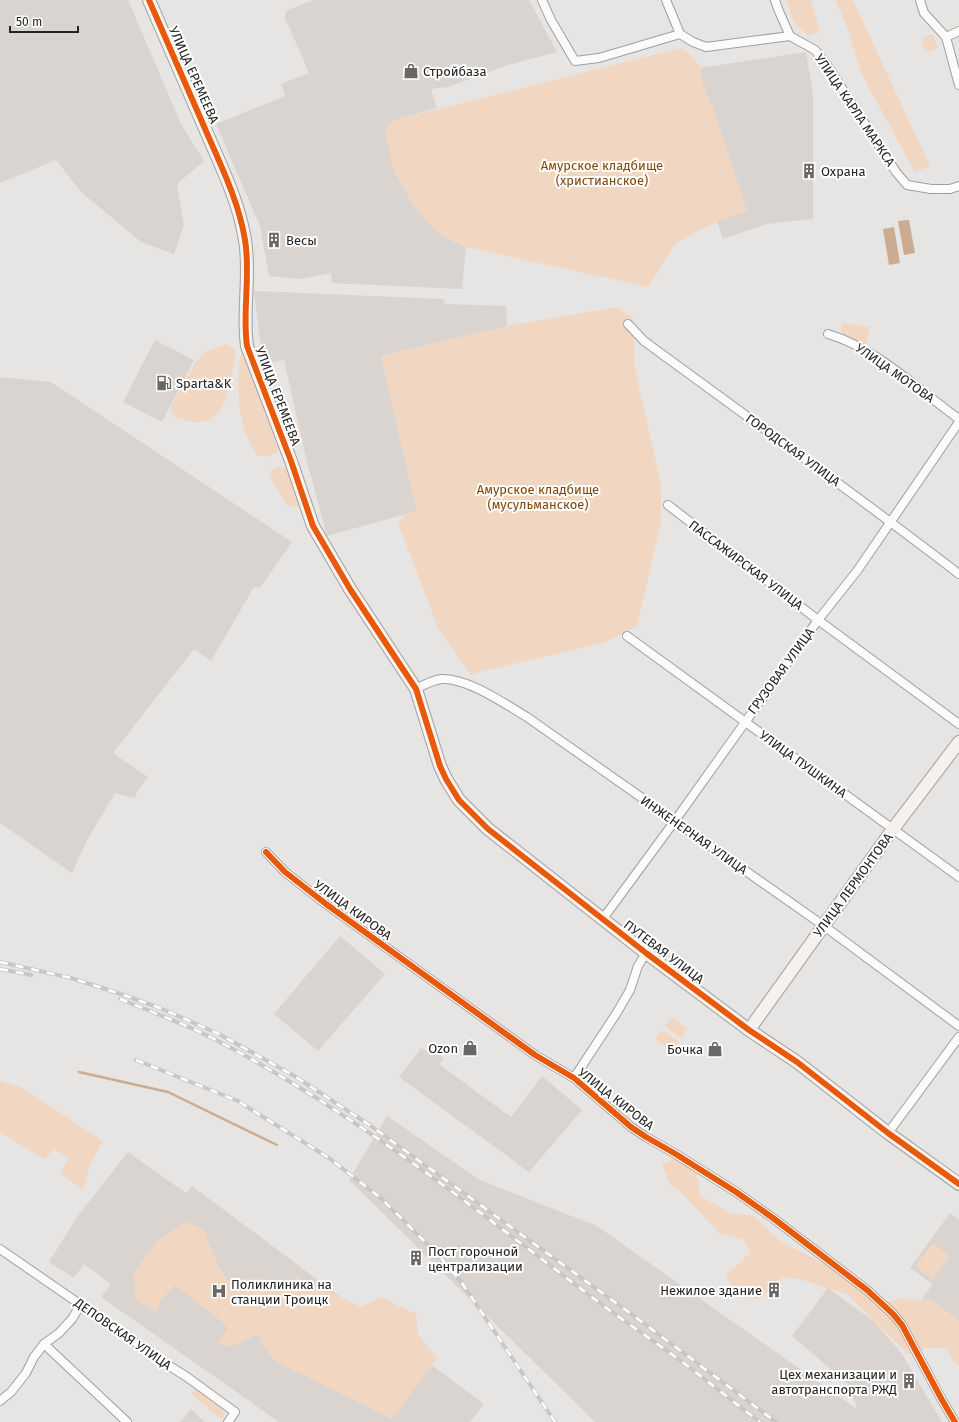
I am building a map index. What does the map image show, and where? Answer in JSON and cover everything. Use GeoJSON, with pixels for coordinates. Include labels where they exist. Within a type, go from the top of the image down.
{"type":"FeatureCollection","features":[{"type":"Feature","properties":{"kind":"street","name":"УЛИЦА ЕРЕМЕЕВА"},"geometry":{"type":"LineString","coordinates":[[149,0],[216,153],[240,216],[246,250],[247,280],[245,336],[247,346],[291,461],[313,526],[350,589],[416,689]]}},
{"type":"Feature","properties":{"kind":"street"},"geometry":{"type":"LineString","coordinates":[[542,0],[551,20],[575,61],[599,58],[680,34]]}},
{"type":"Feature","properties":{"kind":"street"},"geometry":{"type":"LineString","coordinates":[[666,0],[680,34],[693,42],[706,47],[790,36],[775,0]]}},
{"type":"Feature","properties":{"kind":"street"},"geometry":{"type":"LineString","coordinates":[[920,0],[924,13],[946,37],[959,85]]}},
{"type":"Feature","properties":{"kind":"street"},"geometry":{"type":"LineString","coordinates":[[946,37],[959,31]]}},
{"type":"Feature","properties":{"kind":"street","name":"УЛИЦА КАРЛА МАРКСА"},"geometry":{"type":"LineString","coordinates":[[790,36],[815,50],[827,65],[896,172],[907,185],[931,189],[950,189],[959,186]]}},
{"type":"Feature","properties":{"kind":"street","name":"ГОРОДСКАЯ УЛИЦА"},"geometry":{"type":"LineString","coordinates":[[628,324],[644,341],[891,522],[959,574]]}},
{"type":"Feature","properties":{"kind":"street","name":"УЛИЦА МОТОВА"},"geometry":{"type":"LineString","coordinates":[[828,334],[844,338],[887,365],[959,420]]}},
{"type":"Feature","properties":{"kind":"street","name":"ГРУЗОВАЯ УЛИЦА"},"geometry":{"type":"LineString","coordinates":[[602,920],[818,620],[857,571],[959,420]]}},
{"type":"Feature","properties":{"kind":"street","name":"ПАССАЖИРСКАЯ УЛИЦА"},"geometry":{"type":"LineString","coordinates":[[668,505],[818,620],[959,724]]}},
{"type":"Feature","properties":{"kind":"street","name":"УЛИЦА ПУШКИНА"},"geometry":{"type":"LineString","coordinates":[[627,636],[959,876]]}},
{"type":"Feature","properties":{"kind":"street","name":"ИНЖЕНЕРНАЯ УЛИЦА"},"geometry":{"type":"LineString","coordinates":[[416,689],[430,681],[441,679],[454,680],[464,683],[493,697],[527,718],[824,926],[959,1026]]}},
{"type":"Feature","properties":{"kind":"street","name":"ПУТЕВАЯ УЛИЦА"},"geometry":{"type":"LineString","coordinates":[[416,689],[440,766],[446,779],[459,800],[488,829],[602,920],[749,1030],[797,1062],[888,1133],[959,1184]]}},
{"type":"Feature","properties":{"kind":"street","name":"УЛИЦА ЛЕРМОНТОВА"},"geometry":{"type":"LineString","coordinates":[[749,1030],[894,829],[959,742]]}},
{"type":"Feature","properties":{"kind":"street","name":"УЛИЦА КИРОВА"},"geometry":{"type":"LineString","coordinates":[[266,852],[285,872],[346,919],[535,1055],[574,1078],[631,1126],[740,1195],[773,1218],[868,1290],[893,1314],[902,1326],[955,1422]]}},
{"type":"Feature","properties":{"kind":"street","name":"ПУТЕВАЯ УЛИЦА"},"geometry":{"type":"LineString","coordinates":[[574,1078],[630,990],[638,966],[646,953]]}},
{"type":"Feature","properties":{"kind":"street"},"geometry":{"type":"LineString","coordinates":[[888,1133],[959,1036]]}},
{"type":"Feature","properties":{"kind":"street","name":"ДЕПОВСКАЯ УЛИЦА"},"geometry":{"type":"LineString","coordinates":[[0,1249],[236,1412],[228,1422]]}},
{"type":"Feature","properties":{"kind":"street"},"geometry":{"type":"LineString","coordinates":[[0,1401],[11,1392],[26,1373],[34,1356],[44,1344],[72,1319],[80,1304]]}},
{"type":"Feature","properties":{"kind":"street"},"geometry":{"type":"LineString","coordinates":[[44,1344],[127,1422]]}},
{"type":"Feature","properties":{"kind":"shaded area"},"geometry":{"type":"Polygon","coordinates":[[[0,0],[128,0],[181,124],[204,161],[177,184],[184,225],[174,254],[141,242],[81,192],[56,160],[0,183],[0,0]]]}},
{"type":"Feature","properties":{"kind":"shaded area"},"geometry":{"type":"Polygon","coordinates":[[[313,0],[529,0],[557,52],[508,65],[448,87],[431,89],[437,108],[395,120],[440,235],[466,247],[462,289],[332,283],[331,273],[301,279],[269,276],[260,226],[216,124],[285,96],[281,84],[309,73],[285,18],[286,11],[313,0]]]}},
{"type":"Feature","properties":{"kind":"shaded area"},"geometry":{"type":"Polygon","coordinates":[[[806,52],[813,94],[813,219],[767,224],[723,239],[717,221],[746,211],[713,109],[703,85],[700,68],[806,52]]]}},
{"type":"Feature","properties":{"kind":"shaded area"},"geometry":{"type":"Polygon","coordinates":[[[909,220],[915,253],[904,255],[898,221],[909,220]]]}},
{"type":"Feature","properties":{"kind":"shaded area"},"geometry":{"type":"Polygon","coordinates":[[[894,227],[900,263],[889,265],[883,229],[894,227]]]}},
{"type":"Feature","properties":{"kind":"shaded area"},"geometry":{"type":"Polygon","coordinates":[[[254,291],[444,299],[445,304],[506,306],[507,326],[381,356],[417,511],[327,536],[306,458],[284,360],[263,364],[254,291]]]}},
{"type":"Feature","properties":{"kind":"shaded area"},"geometry":{"type":"Polygon","coordinates":[[[155,340],[194,360],[162,422],[123,402],[155,340]]]}},
{"type":"Feature","properties":{"kind":"shaded area"},"geometry":{"type":"Polygon","coordinates":[[[0,377],[51,382],[292,542],[260,588],[254,587],[211,661],[194,649],[113,753],[148,777],[138,790],[135,798],[115,793],[86,842],[72,873],[0,823],[0,377]]]}},
{"type":"Feature","properties":{"kind":"shaded area"},"geometry":{"type":"Polygon","coordinates":[[[340,936],[385,974],[318,1051],[274,1014],[340,936]]]}},
{"type":"Feature","properties":{"kind":"shaded area"},"geometry":{"type":"Polygon","coordinates":[[[432,1047],[444,1059],[439,1064],[511,1117],[542,1076],[582,1110],[529,1172],[399,1077],[421,1048],[428,1052],[432,1047]]]}},
{"type":"Feature","properties":{"kind":"shaded area"},"geometry":{"type":"Polygon","coordinates":[[[387,1116],[480,1180],[597,1226],[858,1410],[848,1384],[792,1336],[828,1288],[875,1322],[902,1354],[942,1422],[595,1422],[349,1180],[387,1116]]]}},
{"type":"Feature","properties":{"kind":"shaded area","name":"Поликлиника на станции Троицк"},"geometry":{"type":"Polygon","coordinates":[[[128,1152],[186,1193],[192,1186],[484,1404],[470,1422],[279,1422],[101,1297],[111,1284],[84,1264],[74,1278],[49,1262],[77,1217],[128,1152]]]}},
{"type":"Feature","properties":{"kind":"shaded area"},"geometry":{"type":"Polygon","coordinates":[[[950,1213],[959,1220],[959,1343],[914,1310],[933,1284],[910,1268],[950,1213]]]}},
{"type":"Feature","properties":{"kind":"shaded area"},"geometry":{"type":"Polygon","coordinates":[[[191,1409],[205,1422],[180,1422],[191,1409]]]}},
{"type":"Feature","properties":{"kind":"green space"},"geometry":{"type":"Polygon","coordinates":[[[786,0],[811,0],[820,32],[808,36],[794,22],[786,0]]]}},
{"type":"Feature","properties":{"kind":"green space"},"geometry":{"type":"Polygon","coordinates":[[[835,0],[853,0],[930,166],[915,172],[861,73],[847,27],[835,0]]]}},
{"type":"Feature","properties":{"kind":"green space"},"geometry":{"type":"Polygon","coordinates":[[[933,34],[938,48],[926,52],[921,38],[933,34]]]}},
{"type":"Feature","properties":{"kind":"green space","name":"Амурское кладбище (христианское)"},"geometry":{"type":"Polygon","coordinates":[[[681,48],[695,58],[700,68],[703,85],[713,109],[747,211],[717,221],[676,243],[648,287],[466,247],[440,235],[413,205],[394,171],[385,130],[394,120],[681,48]]]}},
{"type":"Feature","properties":{"kind":"green space","name":"Амурское кладбище (мусульманское)"},"geometry":{"type":"Polygon","coordinates":[[[617,307],[634,319],[634,364],[661,484],[661,523],[637,626],[605,642],[471,675],[439,630],[398,523],[405,515],[417,511],[381,356],[507,326],[617,307]]]}},
{"type":"Feature","properties":{"kind":"green space"},"geometry":{"type":"Polygon","coordinates":[[[841,323],[870,327],[866,345],[842,334],[841,323]]]}},
{"type":"Feature","properties":{"kind":"green space"},"geometry":{"type":"Polygon","coordinates":[[[227,344],[236,351],[226,398],[220,410],[213,417],[201,422],[175,418],[170,409],[195,363],[205,352],[227,344]]]}},
{"type":"Feature","properties":{"kind":"green space"},"geometry":{"type":"Polygon","coordinates":[[[241,353],[243,354],[278,449],[278,452],[265,457],[257,455],[250,443],[241,419],[238,379],[241,353]]]}},
{"type":"Feature","properties":{"kind":"green space"},"geometry":{"type":"Polygon","coordinates":[[[279,467],[286,468],[299,503],[296,507],[287,505],[269,476],[272,470],[279,467]]]}},
{"type":"Feature","properties":{"kind":"green space"},"geometry":{"type":"Polygon","coordinates":[[[672,1017],[688,1029],[681,1038],[665,1026],[672,1017]]]}},
{"type":"Feature","properties":{"kind":"green space"},"geometry":{"type":"Polygon","coordinates":[[[662,1030],[679,1042],[672,1051],[655,1039],[662,1030]]]}},
{"type":"Feature","properties":{"kind":"green space"},"geometry":{"type":"Polygon","coordinates":[[[0,1081],[23,1088],[103,1141],[90,1164],[83,1190],[60,1173],[69,1158],[53,1149],[45,1160],[0,1132],[0,1081]]]}},
{"type":"Feature","properties":{"kind":"green space"},"geometry":{"type":"Polygon","coordinates":[[[675,1158],[696,1171],[700,1196],[730,1213],[754,1216],[778,1240],[825,1264],[843,1276],[879,1305],[899,1299],[931,1300],[959,1320],[959,1365],[954,1363],[946,1348],[929,1348],[908,1354],[847,1294],[799,1279],[782,1277],[760,1299],[739,1297],[726,1275],[750,1253],[744,1240],[719,1233],[681,1192],[671,1186],[662,1165],[675,1158]]]}},
{"type":"Feature","properties":{"kind":"green space"},"geometry":{"type":"Polygon","coordinates":[[[186,1222],[203,1229],[219,1267],[228,1280],[262,1278],[280,1290],[297,1277],[361,1307],[381,1297],[416,1314],[418,1334],[437,1358],[392,1419],[276,1362],[261,1342],[259,1334],[230,1347],[218,1343],[227,1329],[225,1324],[175,1285],[159,1302],[158,1311],[136,1300],[133,1273],[159,1239],[186,1222]]]}},
{"type":"Feature","properties":{"kind":"green space"},"geometry":{"type":"Polygon","coordinates":[[[933,1243],[950,1256],[932,1280],[915,1266],[933,1243]]]}},
{"type":"Feature","properties":{"kind":"green space"},"geometry":{"type":"Polygon","coordinates":[[[196,1389],[226,1413],[221,1419],[191,1394],[196,1389]]]}},
{"type":"Feature","properties":{"kind":"waterway"},"geometry":{"type":"LineString","coordinates":[[79,1072],[168,1092],[277,1145]]}},
{"type":"Feature","properties":{"kind":"railway"},"geometry":{"type":"LineString","coordinates":[[0,962],[71,978],[160,1008],[219,1034],[296,1077],[371,1126],[630,1313],[776,1422]]}},
{"type":"Feature","properties":{"kind":"railway"},"geometry":{"type":"LineString","coordinates":[[0,969],[31,975]]}},
{"type":"Feature","properties":{"kind":"railway"},"geometry":{"type":"LineString","coordinates":[[120,999],[180,1023],[216,1040],[314,1096],[361,1127],[454,1193],[600,1303],[677,1358],[760,1422]]}},
{"type":"Feature","properties":{"kind":"railway"},"geometry":{"type":"LineString","coordinates":[[136,1060],[238,1101],[329,1158],[382,1199],[440,1257],[462,1283],[555,1422]]}},
{"type":"Feature","properties":{"kind":"cycle path"},"geometry":{"type":"LineString","coordinates":[[149,0],[234,198],[242,226],[247,253],[245,320],[247,346],[291,461],[313,526],[350,589],[416,689],[440,766],[459,800],[488,829],[646,953],[749,1030],[797,1062],[888,1133],[959,1184]]}},
{"type":"Feature","properties":{"kind":"cycle path"},"geometry":{"type":"LineString","coordinates":[[266,852],[285,872],[326,904],[535,1055],[574,1078],[631,1127],[736,1192],[773,1218],[867,1290],[893,1314],[902,1325],[955,1422]]}},
{"type":"Feature","properties":{"kind":"place","name":"Стройбаза"},"geometry":{"type":"Point","coordinates":[411,71]}},
{"type":"Feature","properties":{"kind":"place","name":"Охрана"},"geometry":{"type":"Point","coordinates":[809,171]}},
{"type":"Feature","properties":{"kind":"place","name":"Весы"},"geometry":{"type":"Point","coordinates":[274,240]}},
{"type":"Feature","properties":{"kind":"place","name":"Sparta&K"},"geometry":{"type":"Point","coordinates":[164,383]}},
{"type":"Feature","properties":{"kind":"place","name":"Ozon"},"geometry":{"type":"Point","coordinates":[470,1048]}},
{"type":"Feature","properties":{"kind":"place","name":"Бочка"},"geometry":{"type":"Point","coordinates":[715,1049]}},
{"type":"Feature","properties":{"kind":"place","name":"Пост горочной централизации"},"geometry":{"type":"Point","coordinates":[416,1258]}},
{"type":"Feature","properties":{"kind":"place","name":"Нежилое здание"},"geometry":{"type":"Point","coordinates":[774,1290]}},
{"type":"Feature","properties":{"kind":"place","name":"Поликлиника на станции Троицк"},"geometry":{"type":"Point","coordinates":[219,1291]}},
{"type":"Feature","properties":{"kind":"place","name":"Цех механизации и автотранспорта РЖД"},"geometry":{"type":"Point","coordinates":[909,1381]}}]}
